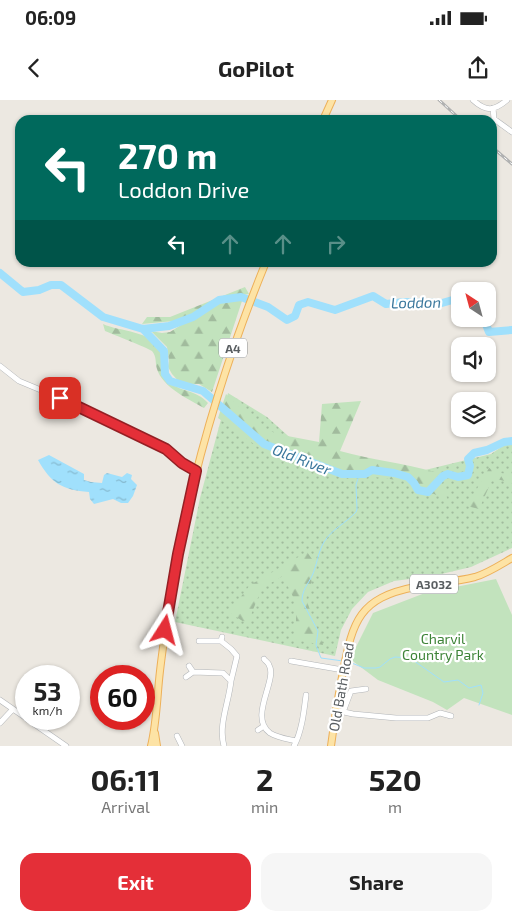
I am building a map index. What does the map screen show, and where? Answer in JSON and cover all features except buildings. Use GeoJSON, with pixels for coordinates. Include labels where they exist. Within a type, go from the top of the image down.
{"type":"FeatureCollection","features":[{"type":"Feature","properties":{"kind":"main road"},"geometry":{"type":"LineString","coordinates":[[326,115],[332,100]]}},
{"type":"Feature","properties":{"kind":"main road","name":"A4"},"geometry":{"type":"LineString","coordinates":[[151,746],[155,732],[160,672],[171,594],[196,471],[220,388],[264,267]]}},
{"type":"Feature","properties":{"kind":"main road","name":"Old Bath Road"},"geometry":{"type":"LineString","coordinates":[[331,746],[335,710],[346,656],[354,627],[361,614],[377,600],[394,592],[476,576],[512,558]]}},
{"type":"Feature","properties":{"kind":"main road","name":"A4"},"geometry":{"type":"LineString","coordinates":[[155,732],[157,746]]}},
{"type":"Feature","properties":{"kind":"street"},"geometry":{"type":"LineString","coordinates":[[473,100],[480,107],[489,109],[498,107],[507,100]]}},
{"type":"Feature","properties":{"kind":"street"},"geometry":{"type":"LineString","coordinates":[[493,108],[494,115]]}},
{"type":"Feature","properties":{"kind":"street"},"geometry":{"type":"LineString","coordinates":[[497,121],[512,132]]}},
{"type":"Feature","properties":{"kind":"street"},"geometry":{"type":"LineString","coordinates":[[0,366],[19,381],[60,398],[166,449],[182,463],[196,471]]}},
{"type":"Feature","properties":{"kind":"street"},"geometry":{"type":"LineString","coordinates":[[199,641],[221,639],[238,656],[231,680],[229,700],[220,724],[224,746]]}},
{"type":"Feature","properties":{"kind":"street"},"geometry":{"type":"LineString","coordinates":[[264,659],[269,665],[271,672],[262,718],[268,732],[295,744],[306,711],[306,695]]}},
{"type":"Feature","properties":{"kind":"street"},"geometry":{"type":"LineString","coordinates":[[291,661],[302,659],[344,668]]}},
{"type":"Feature","properties":{"kind":"street"},"geometry":{"type":"LineString","coordinates":[[190,666],[193,672]]}},
{"type":"Feature","properties":{"kind":"street"},"geometry":{"type":"LineString","coordinates":[[186,677],[193,672],[223,673],[231,680]]}},
{"type":"Feature","properties":{"kind":"street"},"geometry":{"type":"LineString","coordinates":[[343,712],[351,691],[366,689]]}},
{"type":"Feature","properties":{"kind":"street"},"geometry":{"type":"LineString","coordinates":[[0,700],[13,709],[0,723]]}},
{"type":"Feature","properties":{"kind":"street"},"geometry":{"type":"LineString","coordinates":[[335,710],[353,714],[396,718],[428,718],[440,713],[451,716]]}},
{"type":"Feature","properties":{"kind":"street"},"geometry":{"type":"LineString","coordinates":[[258,730],[264,726]]}},
{"type":"Feature","properties":{"kind":"street"},"geometry":{"type":"LineString","coordinates":[[42,730],[66,746]]}},
{"type":"Feature","properties":{"kind":"street"},"geometry":{"type":"LineString","coordinates":[[177,736],[182,746]]}},
{"type":"Feature","properties":{"kind":"green space"},"geometry":{"type":"Polygon","coordinates":[[[245,287],[249,294],[216,299],[195,313],[174,321],[142,324],[147,317],[170,317],[245,287]]]}},
{"type":"Feature","properties":{"kind":"green space"},"geometry":{"type":"Polygon","coordinates":[[[241,299],[242,301],[212,392],[199,384],[181,384],[168,367],[167,347],[151,331],[170,332],[219,301],[241,299]]]}},
{"type":"Feature","properties":{"kind":"green space"},"geometry":{"type":"Polygon","coordinates":[[[103,324],[143,335],[150,339],[160,351],[164,373],[168,380],[176,386],[198,395],[208,403],[204,408],[170,387],[160,376],[152,351],[105,331],[103,324]]]}},
{"type":"Feature","properties":{"kind":"green space"},"geometry":{"type":"Polygon","coordinates":[[[228,393],[267,417],[296,443],[421,471],[491,454],[512,440],[512,548],[471,567],[433,576],[394,581],[368,592],[352,609],[341,630],[335,656],[175,622],[200,498],[228,393]]]}},
{"type":"Feature","properties":{"kind":"green space"},"geometry":{"type":"Polygon","coordinates":[[[226,394],[258,425],[277,434],[319,442],[322,404],[361,401],[340,451],[435,472],[448,500],[404,481],[368,476],[335,476],[286,451],[265,452],[218,418],[226,394]]]}},
{"type":"Feature","properties":{"kind":"green space"},"geometry":{"type":"Polygon","coordinates":[[[489,468],[512,477],[512,483],[493,478],[479,509],[467,506],[489,468]]]}},
{"type":"Feature","properties":{"kind":"green space"},"geometry":{"type":"Polygon","coordinates":[[[307,552],[317,566],[306,599],[323,645],[296,640],[296,603],[283,576],[262,588],[247,624],[229,612],[250,585],[307,552]]]}},
{"type":"Feature","properties":{"kind":"green space","name":"Charvil Country Park"},"geometry":{"type":"Polygon","coordinates":[[[496,579],[512,615],[512,715],[464,698],[447,710],[433,702],[378,680],[350,659],[373,613],[425,593],[496,579]]]}},
{"type":"Feature","properties":{"kind":"water"},"geometry":{"type":"Polygon","coordinates":[[[49,455],[84,474],[84,480],[91,482],[102,483],[104,475],[107,473],[122,477],[127,473],[132,475],[131,479],[137,485],[133,496],[128,503],[121,503],[113,499],[94,504],[90,499],[89,492],[64,487],[53,480],[38,460],[49,455]]]}},
{"type":"Feature","properties":{"kind":"waterway","name":"Loddon"},"geometry":{"type":"LineString","coordinates":[[0,273],[23,292],[39,290],[51,285],[61,285],[103,317],[143,329],[169,326],[193,317],[219,300],[241,297],[268,307],[287,320],[295,316],[299,305],[308,302],[335,310],[373,296],[386,304],[404,302],[442,303],[451,300]]}},
{"type":"Feature","properties":{"kind":"waterway","name":"Loddon"},"geometry":{"type":"LineString","coordinates":[[487,328],[489,332],[512,330]]}},
{"type":"Feature","properties":{"kind":"waterway","name":"Old River"},"geometry":{"type":"LineString","coordinates":[[143,329],[164,351],[165,374],[170,381],[203,391],[264,444],[342,474],[365,474],[372,470],[394,473],[408,477],[418,490],[428,492],[443,476],[448,474],[458,477],[468,475],[470,466],[468,459],[474,453],[512,441]]}},
{"type":"Feature","properties":{"kind":"waterway"},"geometry":{"type":"LineString","coordinates":[[343,661],[321,658],[316,645],[318,631],[302,601],[302,597],[314,572],[324,542],[331,533],[356,512],[356,485],[359,475]]}},
{"type":"Feature","properties":{"kind":"waterway"},"geometry":{"type":"LineString","coordinates":[[347,661],[364,668],[376,668],[395,657],[410,658],[444,682],[458,680],[469,688],[481,685],[483,693],[479,705]]}},
{"type":"Feature","properties":{"kind":"railway"},"geometry":{"type":"LineString","coordinates":[[439,100],[456,115]]}},
{"type":"Feature","properties":{"kind":"railway"},"geometry":{"type":"LineString","coordinates":[[497,151],[512,164]]}},
{"type":"Feature","properties":{"kind":"route"},"geometry":{"type":"LineString","coordinates":[[60,398],[166,449],[182,463],[196,471],[178,554],[165,630]]}}]}
